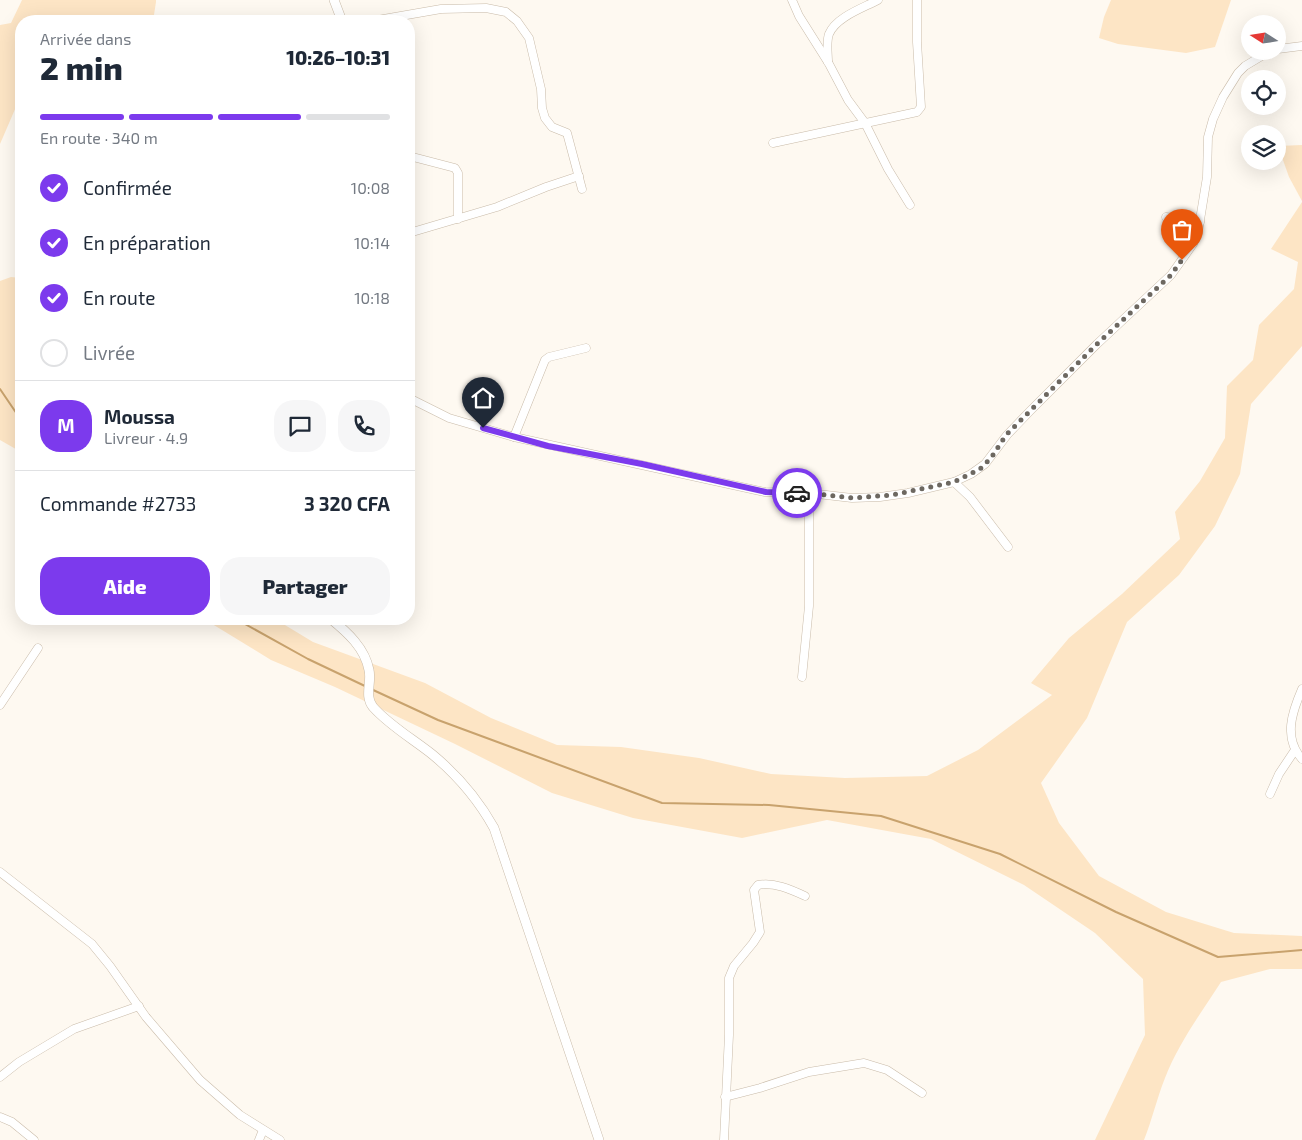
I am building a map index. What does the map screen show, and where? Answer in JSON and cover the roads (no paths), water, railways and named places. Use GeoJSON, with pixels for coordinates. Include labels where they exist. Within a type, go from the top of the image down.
{"type":"FeatureCollection","features":[{"type":"Feature","properties":{"kind":"street"},"geometry":{"type":"LineString","coordinates":[[334,0],[340,15]]}},
{"type":"Feature","properties":{"kind":"street"},"geometry":{"type":"LineString","coordinates":[[792,0],[848,100],[865,123],[910,205]]}},
{"type":"Feature","properties":{"kind":"street"},"geometry":{"type":"LineString","coordinates":[[828,62],[829,35],[832,29],[846,17],[878,0]]}},
{"type":"Feature","properties":{"kind":"street"},"geometry":{"type":"LineString","coordinates":[[774,143],[917,112],[921,106],[917,42],[917,0]]}},
{"type":"Feature","properties":{"kind":"street"},"geometry":{"type":"LineString","coordinates":[[406,15],[441,9],[486,8],[506,12],[517,22],[530,38],[545,118],[549,125],[567,133],[582,189]]}},
{"type":"Feature","properties":{"kind":"street"},"geometry":{"type":"LineString","coordinates":[[810,34],[829,35]]}},
{"type":"Feature","properties":{"kind":"street"},"geometry":{"type":"LineString","coordinates":[[1286,47],[1302,46]]}},
{"type":"Feature","properties":{"kind":"street"},"geometry":{"type":"LineString","coordinates":[[415,401],[450,418],[514,437],[766,492],[810,493],[852,498],[880,497],[908,493],[954,482],[971,474],[985,464],[1006,435],[1171,275],[1193,244],[1200,222],[1208,164],[1208,137],[1213,119],[1223,97],[1238,73],[1255,60]]}},
{"type":"Feature","properties":{"kind":"street"},"geometry":{"type":"LineString","coordinates":[[415,158],[455,168],[458,173],[458,219]]}},
{"type":"Feature","properties":{"kind":"street"},"geometry":{"type":"LineString","coordinates":[[415,230],[497,207],[579,176]]}},
{"type":"Feature","properties":{"kind":"street"},"geometry":{"type":"LineString","coordinates":[[1166,217],[1200,222]]}},
{"type":"Feature","properties":{"kind":"street"},"geometry":{"type":"LineString","coordinates":[[514,437],[545,360],[549,357],[586,348]]}},
{"type":"Feature","properties":{"kind":"street"},"geometry":{"type":"LineString","coordinates":[[954,482],[970,497],[1008,546]]}},
{"type":"Feature","properties":{"kind":"street"},"geometry":{"type":"LineString","coordinates":[[802,676],[809,606],[810,493]]}},
{"type":"Feature","properties":{"kind":"street"},"geometry":{"type":"LineString","coordinates":[[338,625],[347,633],[365,656],[370,677],[368,696],[373,706],[444,765],[472,797],[494,828],[599,1140]]}},
{"type":"Feature","properties":{"kind":"street"},"geometry":{"type":"LineString","coordinates":[[0,705],[38,648]]}},
{"type":"Feature","properties":{"kind":"street"},"geometry":{"type":"LineString","coordinates":[[1302,689],[1292,715],[1291,737],[1295,750],[1302,759]]}},
{"type":"Feature","properties":{"kind":"street"},"geometry":{"type":"LineString","coordinates":[[1270,794],[1279,774],[1295,750]]}},
{"type":"Feature","properties":{"kind":"street"},"geometry":{"type":"LineString","coordinates":[[0,872],[92,944],[167,1043],[200,1080],[240,1115],[280,1140]]}},
{"type":"Feature","properties":{"kind":"street"},"geometry":{"type":"LineString","coordinates":[[724,1140],[729,1035],[729,978],[734,966],[760,932],[754,890],[758,885],[770,884],[787,888],[805,896]]}},
{"type":"Feature","properties":{"kind":"street"},"geometry":{"type":"LineString","coordinates":[[0,1077],[19,1062],[74,1029],[139,1006]]}},
{"type":"Feature","properties":{"kind":"street"},"geometry":{"type":"LineString","coordinates":[[725,1097],[809,1072],[864,1063],[887,1070],[922,1093]]}},
{"type":"Feature","properties":{"kind":"street"},"geometry":{"type":"LineString","coordinates":[[0,1117],[12,1122],[34,1140]]}},
{"type":"Feature","properties":{"kind":"street"},"geometry":{"type":"LineString","coordinates":[[259,1140],[263,1130]]}},
{"type":"Feature","properties":{"kind":"waterway"},"geometry":{"type":"LineString","coordinates":[[0,389],[15,411]]}},
{"type":"Feature","properties":{"kind":"waterway"},"geometry":{"type":"LineString","coordinates":[[247,625],[308,659],[367,687]]}},
{"type":"Feature","properties":{"kind":"waterway"},"geometry":{"type":"LineString","coordinates":[[371,689],[438,720],[662,803],[769,805],[881,816],[1000,854],[1116,912],[1218,957],[1302,950]]}}]}
